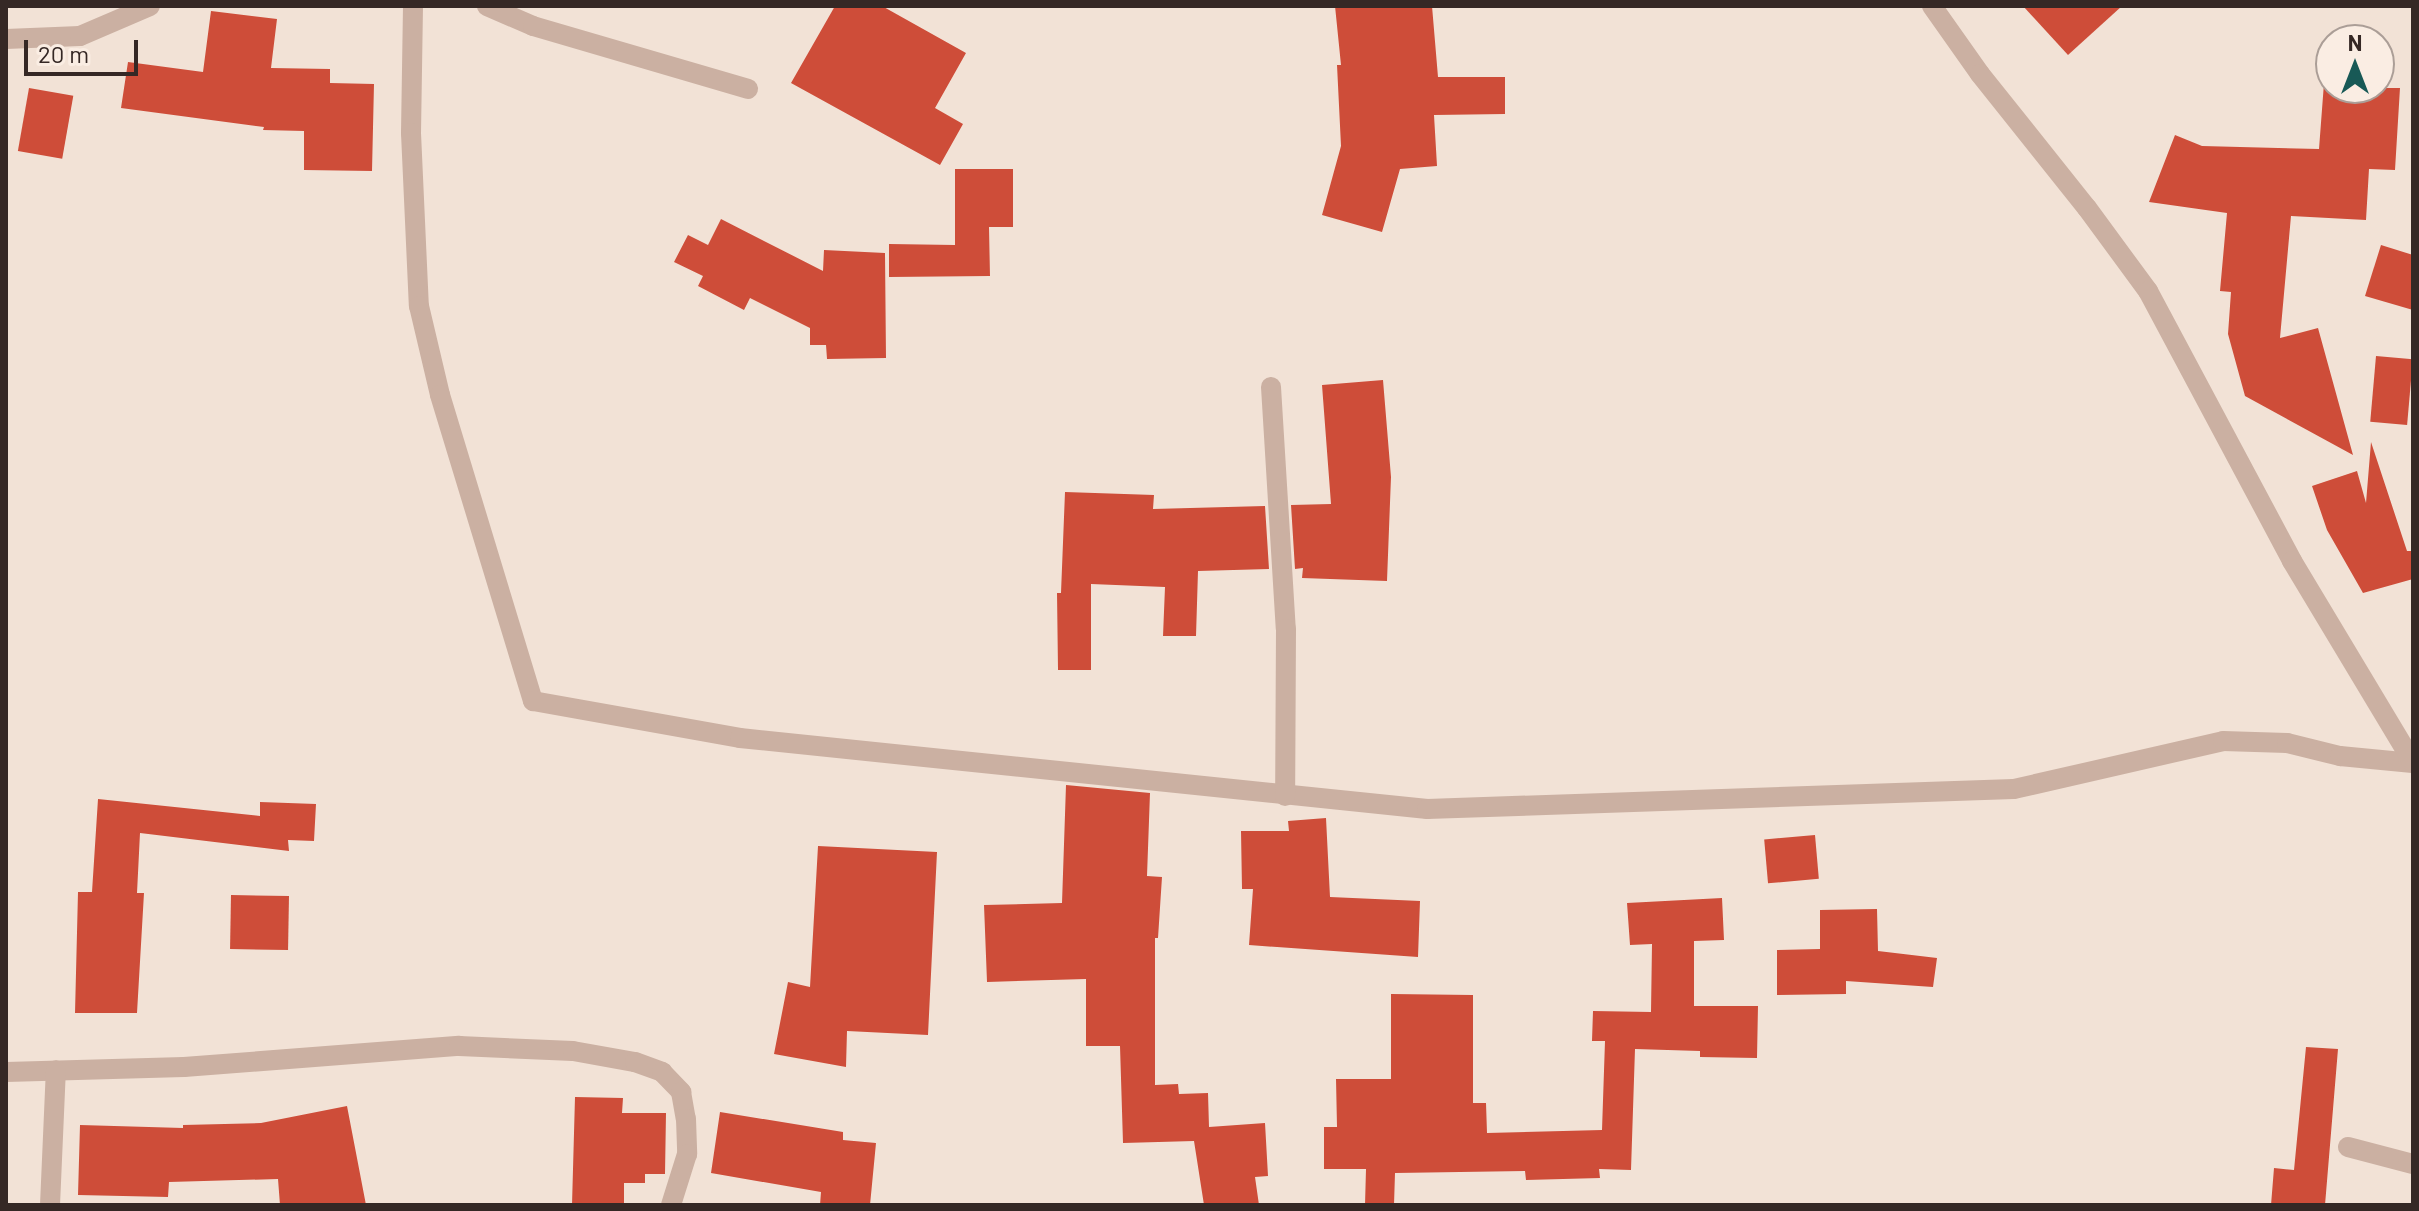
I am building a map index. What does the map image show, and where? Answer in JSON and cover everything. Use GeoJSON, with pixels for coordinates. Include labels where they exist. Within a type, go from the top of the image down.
{"type":"FeatureCollection","features":[{"type":"Feature","properties":{"kind":"street"},"geometry":{"type":"LineString","coordinates":[[6,39],[80,36],[150,6]]}},
{"type":"Feature","properties":{"kind":"street"},"geometry":{"type":"LineString","coordinates":[[413,6],[411,133],[419,306],[440,395],[533,701],[740,738],[1427,809],[1998,790],[2223,741],[2287,743],[2340,756],[2413,763]]}},
{"type":"Feature","properties":{"kind":"street"},"geometry":{"type":"LineString","coordinates":[[487,6],[533,26],[748,89]]}},
{"type":"Feature","properties":{"kind":"street"},"geometry":{"type":"LineString","coordinates":[[1932,6],[1980,74],[2087,208],[2148,291],[2292,561],[2413,763]]}},
{"type":"Feature","properties":{"kind":"street"},"geometry":{"type":"LineString","coordinates":[[1271,387],[1286,629],[1285,796]]}},
{"type":"Feature","properties":{"kind":"street"},"geometry":{"type":"LineString","coordinates":[[6,1072],[184,1067],[459,1046],[573,1051],[635,1062],[662,1072],[681,1092],[687,1154],[671,1205]]}},
{"type":"Feature","properties":{"kind":"street"},"geometry":{"type":"LineString","coordinates":[[50,1205],[56,1070]]}},
{"type":"Feature","properties":{"kind":"street"},"geometry":{"type":"LineString","coordinates":[[2348,1147],[2413,1164]]}},
{"type":"Feature","properties":{"kind":"building"},"geometry":{"type":"Polygon","coordinates":[[[835,6],[882,6],[966,53],[935,108],[963,124],[940,165],[791,83],[835,6]]]}},
{"type":"Feature","properties":{"kind":"building"},"geometry":{"type":"Polygon","coordinates":[[[1335,6],[1432,6],[1438,77],[1505,77],[1505,114],[1434,115],[1437,166],[1400,169],[1382,232],[1322,215],[1341,146],[1337,65],[1341,65],[1335,6]]]}},
{"type":"Feature","properties":{"kind":"building"},"geometry":{"type":"Polygon","coordinates":[[[2023,6],[2122,6],[2068,55],[2023,6]]]}},
{"type":"Feature","properties":{"kind":"building"},"geometry":{"type":"Polygon","coordinates":[[[211,11],[277,19],[271,68],[330,69],[330,83],[374,84],[372,171],[304,170],[304,131],[263,130],[264,127],[121,108],[128,62],[203,72],[211,11]]]}},
{"type":"Feature","properties":{"kind":"building"},"geometry":{"type":"Polygon","coordinates":[[[29,88],[73,96],[62,159],[18,151],[29,88]]]}},
{"type":"Feature","properties":{"kind":"building"},"geometry":{"type":"Polygon","coordinates":[[[2395,88],[2400,88],[2395,170],[2369,169],[2366,220],[2291,216],[2280,338],[2318,328],[2353,455],[2245,396],[2228,334],[2231,292],[2220,291],[2227,213],[2149,202],[2175,135],[2202,146],[2319,149],[2322,104],[2395,104],[2395,88]]]}},
{"type":"Feature","properties":{"kind":"building"},"geometry":{"type":"Polygon","coordinates":[[[955,169],[1013,169],[1013,227],[989,227],[990,276],[889,277],[889,244],[955,245],[955,169]]]}},
{"type":"Feature","properties":{"kind":"building"},"geometry":{"type":"Polygon","coordinates":[[[721,219],[823,271],[824,250],[885,253],[886,358],[827,359],[826,345],[810,345],[810,328],[750,298],[744,310],[698,286],[703,276],[674,262],[688,235],[708,245],[721,219]]]}},
{"type":"Feature","properties":{"kind":"building"},"geometry":{"type":"Polygon","coordinates":[[[2381,245],[2413,255],[2413,310],[2365,296],[2381,245]]]}},
{"type":"Feature","properties":{"kind":"building"},"geometry":{"type":"Polygon","coordinates":[[[2376,356],[2413,359],[2407,425],[2370,422],[2376,356]]]}},
{"type":"Feature","properties":{"kind":"building"},"geometry":{"type":"Polygon","coordinates":[[[1383,380],[1391,477],[1387,581],[1302,578],[1303,568],[1295,569],[1291,505],[1331,504],[1322,385],[1383,380]]]}},
{"type":"Feature","properties":{"kind":"building"},"geometry":{"type":"Polygon","coordinates":[[[2371,442],[2407,551],[2413,551],[2413,579],[2363,593],[2327,530],[2312,486],[2357,471],[2366,503],[2371,442]]]}},
{"type":"Feature","properties":{"kind":"building"},"geometry":{"type":"Polygon","coordinates":[[[1065,492],[1154,495],[1153,509],[1265,506],[1269,569],[1198,571],[1196,636],[1163,636],[1165,587],[1091,584],[1091,670],[1058,670],[1057,593],[1061,593],[1065,492]]]}},
{"type":"Feature","properties":{"kind":"building"},"geometry":{"type":"Polygon","coordinates":[[[1066,785],[1150,793],[1147,876],[1162,877],[1158,938],[1155,938],[1155,1085],[1178,1084],[1179,1094],[1208,1093],[1209,1127],[1265,1123],[1268,1176],[1255,1177],[1259,1205],[1204,1205],[1194,1141],[1123,1143],[1120,1046],[1086,1046],[1086,979],[987,982],[984,905],[1062,903],[1066,785]]]}},
{"type":"Feature","properties":{"kind":"building"},"geometry":{"type":"Polygon","coordinates":[[[98,799],[260,816],[260,802],[316,804],[314,841],[288,840],[289,851],[140,833],[137,893],[144,893],[137,1013],[75,1013],[78,892],[92,892],[98,799]]]}},
{"type":"Feature","properties":{"kind":"building"},"geometry":{"type":"Polygon","coordinates":[[[1326,818],[1330,897],[1420,901],[1418,957],[1249,945],[1253,889],[1242,889],[1241,831],[1289,831],[1288,821],[1326,818]]]}},
{"type":"Feature","properties":{"kind":"building"},"geometry":{"type":"Polygon","coordinates":[[[1815,835],[1819,879],[1768,883],[1764,839],[1815,835]]]}},
{"type":"Feature","properties":{"kind":"building"},"geometry":{"type":"Polygon","coordinates":[[[818,846],[937,852],[928,1035],[847,1031],[846,1067],[774,1054],[788,982],[810,987],[818,846]]]}},
{"type":"Feature","properties":{"kind":"building"},"geometry":{"type":"Polygon","coordinates":[[[231,895],[289,896],[288,950],[230,949],[231,895]]]}},
{"type":"Feature","properties":{"kind":"building"},"geometry":{"type":"Polygon","coordinates":[[[1722,898],[1724,940],[1694,941],[1694,1006],[1758,1006],[1757,1058],[1700,1057],[1700,1051],[1635,1049],[1631,1170],[1599,1169],[1600,1178],[1526,1180],[1525,1171],[1395,1173],[1394,1205],[1365,1205],[1366,1169],[1324,1169],[1324,1127],[1337,1127],[1336,1079],[1391,1079],[1391,994],[1473,995],[1473,1103],[1486,1103],[1487,1133],[1602,1130],[1605,1041],[1592,1041],[1593,1011],[1651,1012],[1652,944],[1630,945],[1627,903],[1722,898]]]}},
{"type":"Feature","properties":{"kind":"building"},"geometry":{"type":"Polygon","coordinates":[[[1877,909],[1878,951],[1937,958],[1933,987],[1846,981],[1846,994],[1777,995],[1777,950],[1820,949],[1820,910],[1877,909]]]}},
{"type":"Feature","properties":{"kind":"building"},"geometry":{"type":"Polygon","coordinates":[[[2306,1047],[2338,1049],[2325,1205],[2271,1205],[2274,1168],[2294,1170],[2306,1047]]]}},
{"type":"Feature","properties":{"kind":"building"},"geometry":{"type":"Polygon","coordinates":[[[575,1097],[623,1098],[622,1113],[666,1113],[665,1174],[645,1174],[645,1183],[624,1183],[624,1205],[572,1205],[575,1097]]]}},
{"type":"Feature","properties":{"kind":"building"},"geometry":{"type":"Polygon","coordinates":[[[347,1106],[366,1205],[280,1205],[278,1179],[169,1182],[168,1197],[78,1195],[80,1125],[183,1128],[183,1125],[261,1123],[347,1106]]]}},
{"type":"Feature","properties":{"kind":"building"},"geometry":{"type":"Polygon","coordinates":[[[720,1112],[843,1132],[843,1140],[876,1143],[870,1205],[820,1205],[821,1192],[711,1173],[720,1112]]]}}]}
